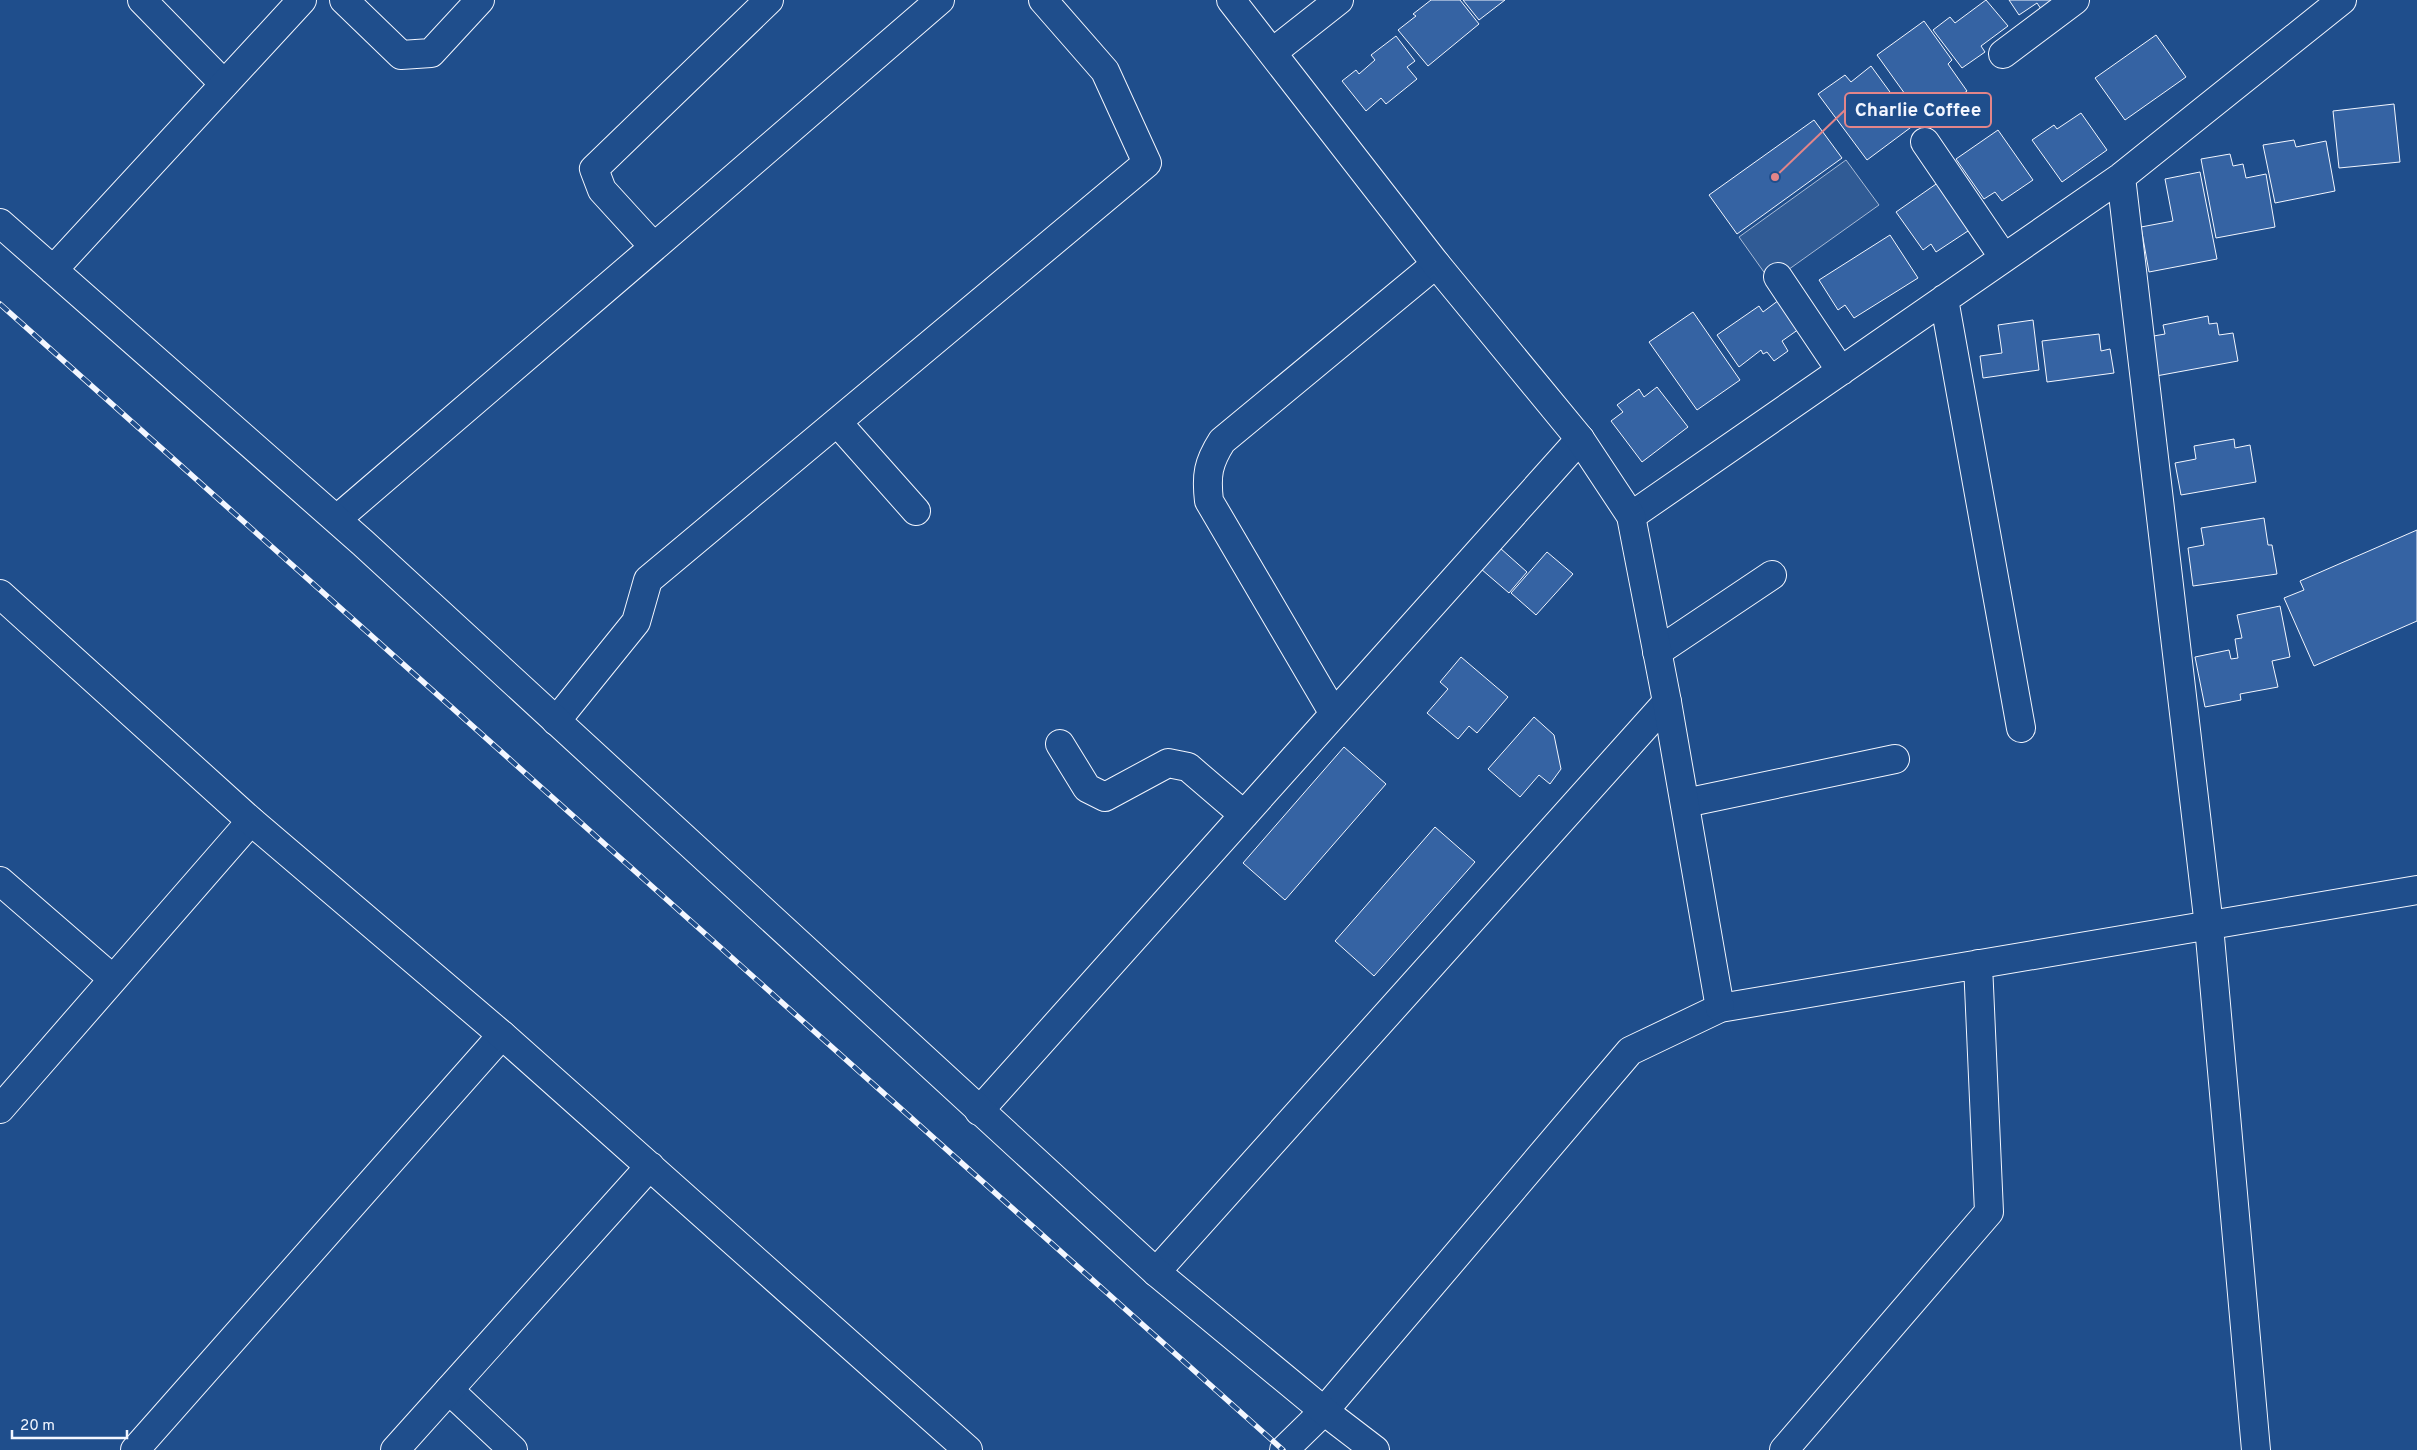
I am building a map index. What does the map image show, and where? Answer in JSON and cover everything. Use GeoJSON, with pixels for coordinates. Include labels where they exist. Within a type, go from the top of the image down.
{"type":"FeatureCollection","features":[{"type":"Feature","properties":{"kind":"street"},"geometry":{"type":"LineString","coordinates":[[142,0],[224,84]]}},
{"type":"Feature","properties":{"kind":"street"},"geometry":{"type":"LineString","coordinates":[[53,270],[302,0]]}},
{"type":"Feature","properties":{"kind":"street"},"geometry":{"type":"LineString","coordinates":[[344,0],[401,55],[431,53],[480,0]]}},
{"type":"Feature","properties":{"kind":"street"},"geometry":{"type":"LineString","coordinates":[[654,247],[602,190],[594,169],[769,0]]}},
{"type":"Feature","properties":{"kind":"street"},"geometry":{"type":"LineString","coordinates":[[337,519],[940,0]]}},
{"type":"Feature","properties":{"kind":"street"},"geometry":{"type":"LineString","coordinates":[[556,721],[636,622],[648,580],[1147,162],[1105,71],[1043,0]]}},
{"type":"Feature","properties":{"kind":"street"},"geometry":{"type":"LineString","coordinates":[[1231,0],[1436,264],[1580,439],[1631,516],[1667,702],[1720,1008]]}},
{"type":"Feature","properties":{"kind":"street"},"geometry":{"type":"LineString","coordinates":[[1273,52],[1339,0]]}},
{"type":"Feature","properties":{"kind":"street"},"geometry":{"type":"LineString","coordinates":[[2003,54],[2075,0]]}},
{"type":"Feature","properties":{"kind":"street"},"geometry":{"type":"LineString","coordinates":[[1631,516],[2121,177],[2342,0]]}},
{"type":"Feature","properties":{"kind":"street"},"geometry":{"type":"LineString","coordinates":[[1925,142],[2004,258]]}},
{"type":"Feature","properties":{"kind":"street"},"geometry":{"type":"LineString","coordinates":[[2121,177],[2209,926],[2256,1450]]}},
{"type":"Feature","properties":{"kind":"street"},"geometry":{"type":"LineString","coordinates":[[0,223],[337,519],[1156,1272],[1324,1411],[1375,1450]]}},
{"type":"Feature","properties":{"kind":"street"},"geometry":{"type":"LineString","coordinates":[[1334,714],[1209,501],[1206,477],[1213,456],[1222,441],[1436,264]]}},
{"type":"Feature","properties":{"kind":"street"},"geometry":{"type":"LineString","coordinates":[[1778,277],[1841,371]]}},
{"type":"Feature","properties":{"kind":"street"},"geometry":{"type":"LineString","coordinates":[[1944,299],[2021,728]]}},
{"type":"Feature","properties":{"kind":"street"},"geometry":{"type":"LineString","coordinates":[[837,422],[916,511]]}},
{"type":"Feature","properties":{"kind":"street"},"geometry":{"type":"LineString","coordinates":[[979,1111],[1580,439]]}},
{"type":"Feature","properties":{"kind":"street"},"geometry":{"type":"LineString","coordinates":[[1657,652],[1772,575]]}},
{"type":"Feature","properties":{"kind":"street"},"geometry":{"type":"LineString","coordinates":[[0,594],[251,820],[502,1035],[968,1450]]}},
{"type":"Feature","properties":{"kind":"street"},"geometry":{"type":"LineString","coordinates":[[1156,1272],[1667,702]]}},
{"type":"Feature","properties":{"kind":"street"},"geometry":{"type":"LineString","coordinates":[[1060,744],[1087,788],[1105,797],[1168,763],[1188,766],[1244,815]]}},
{"type":"Feature","properties":{"kind":"street"},"geometry":{"type":"LineString","coordinates":[[1684,803],[1895,759]]}},
{"type":"Feature","properties":{"kind":"street"},"geometry":{"type":"LineString","coordinates":[[0,1109],[251,820]]}},
{"type":"Feature","properties":{"kind":"street"},"geometry":{"type":"LineString","coordinates":[[0,881],[113,979]]}},
{"type":"Feature","properties":{"kind":"street"},"geometry":{"type":"LineString","coordinates":[[1284,1450],[1324,1411],[1630,1051],[1720,1008],[2417,890]]}},
{"type":"Feature","properties":{"kind":"street"},"geometry":{"type":"LineString","coordinates":[[1784,1450],[1989,1212],[1978,964]]}},
{"type":"Feature","properties":{"kind":"street"},"geometry":{"type":"LineString","coordinates":[[135,1450],[502,1035]]}},
{"type":"Feature","properties":{"kind":"street"},"geometry":{"type":"LineString","coordinates":[[395,1450],[650,1166]]}},
{"type":"Feature","properties":{"kind":"street"},"geometry":{"type":"LineString","coordinates":[[449,1390],[513,1450]]}},
{"type":"Feature","properties":{"kind":"shaded area"},"geometry":{"type":"Polygon","coordinates":[[[1846,160],[1879,205],[1771,282],[1739,237],[1846,160]]]}},
{"type":"Feature","properties":{"kind":"building"},"geometry":{"type":"Polygon","coordinates":[[[1431,0],[1460,0],[1479,24],[1428,66],[1398,30],[1416,16],[1413,14],[1431,0]]]}},
{"type":"Feature","properties":{"kind":"building"},"geometry":{"type":"Polygon","coordinates":[[[1463,0],[1505,0],[1479,20],[1463,0]]]}},
{"type":"Feature","properties":{"kind":"building"},"geometry":{"type":"Polygon","coordinates":[[[1986,0],[2008,26],[1981,46],[1985,52],[1962,68],[1933,30],[1950,17],[1955,23],[1986,0]]]}},
{"type":"Feature","properties":{"kind":"building"},"geometry":{"type":"Polygon","coordinates":[[[2009,0],[2060,0],[2043,12],[2037,3],[2019,15],[2009,0]]]}},
{"type":"Feature","properties":{"kind":"building"},"geometry":{"type":"Polygon","coordinates":[[[1924,21],[1952,60],[1948,64],[1967,91],[1930,118],[1920,105],[1915,108],[1877,55],[1924,21]]]}},
{"type":"Feature","properties":{"kind":"building"},"geometry":{"type":"Polygon","coordinates":[[[2156,35],[2186,77],[2125,120],[2095,78],[2156,35]]]}},
{"type":"Feature","properties":{"kind":"building"},"geometry":{"type":"Polygon","coordinates":[[[1396,36],[1415,61],[1407,67],[1417,79],[1386,104],[1381,98],[1366,111],[1342,81],[1356,70],[1359,74],[1375,60],[1371,55],[1396,36]]]}},
{"type":"Feature","properties":{"kind":"building"},"geometry":{"type":"Polygon","coordinates":[[[1871,66],[1914,125],[1867,160],[1818,94],[1845,75],[1851,82],[1871,66]]]}},
{"type":"Feature","properties":{"kind":"building"},"geometry":{"type":"Polygon","coordinates":[[[2394,104],[2400,162],[2339,168],[2333,111],[2394,104]]]}},
{"type":"Feature","properties":{"kind":"building"},"geometry":{"type":"Polygon","coordinates":[[[2081,113],[2107,150],[2062,182],[2032,140],[2054,125],[2057,129],[2081,113]]]}},
{"type":"Feature","properties":{"kind":"building"},"geometry":{"type":"Polygon","coordinates":[[[1814,120],[1842,158],[1737,234],[1709,195],[1814,120]]]}},
{"type":"Feature","properties":{"kind":"building"},"geometry":{"type":"Polygon","coordinates":[[[1998,130],[2033,180],[2002,201],[1995,192],[1984,199],[1956,159],[1998,130]]]}},
{"type":"Feature","properties":{"kind":"building"},"geometry":{"type":"Polygon","coordinates":[[[2294,140],[2296,147],[2326,141],[2335,191],[2275,203],[2263,145],[2294,140]]]}},
{"type":"Feature","properties":{"kind":"building"},"geometry":{"type":"Polygon","coordinates":[[[2230,154],[2233,166],[2243,164],[2246,178],[2266,174],[2275,227],[2216,238],[2201,159],[2230,154]]]}},
{"type":"Feature","properties":{"kind":"building"},"geometry":{"type":"Polygon","coordinates":[[[2200,172],[2217,259],[2149,272],[2141,227],[2173,221],[2165,179],[2200,172]]]}},
{"type":"Feature","properties":{"kind":"building"},"geometry":{"type":"Polygon","coordinates":[[[1939,182],[1971,229],[1936,252],[1931,244],[1923,250],[1896,212],[1939,182]]]}},
{"type":"Feature","properties":{"kind":"building"},"geometry":{"type":"Polygon","coordinates":[[[1890,235],[1918,278],[1854,318],[1845,305],[1838,310],[1819,280],[1890,235]]]}},
{"type":"Feature","properties":{"kind":"building"},"geometry":{"type":"Polygon","coordinates":[[[1779,300],[1799,329],[1782,341],[1788,351],[1774,361],[1767,352],[1763,354],[1761,350],[1739,367],[1717,335],[1759,306],[1763,312],[1779,300]]]}},
{"type":"Feature","properties":{"kind":"building"},"geometry":{"type":"Polygon","coordinates":[[[1693,312],[1740,380],[1697,410],[1649,342],[1693,312]]]}},
{"type":"Feature","properties":{"kind":"building"},"geometry":{"type":"Polygon","coordinates":[[[2208,316],[2209,324],[2217,323],[2219,335],[2233,333],[2238,361],[2156,376],[2148,337],[2165,334],[2163,325],[2208,316]]]}},
{"type":"Feature","properties":{"kind":"building"},"geometry":{"type":"Polygon","coordinates":[[[2033,320],[2039,370],[1983,378],[1980,356],[2002,353],[1998,325],[2033,320]]]}},
{"type":"Feature","properties":{"kind":"building"},"geometry":{"type":"Polygon","coordinates":[[[2099,334],[2101,351],[2110,349],[2114,373],[2047,382],[2042,341],[2099,334]]]}},
{"type":"Feature","properties":{"kind":"building"},"geometry":{"type":"Polygon","coordinates":[[[1657,387],[1688,427],[1642,462],[1611,421],[1623,412],[1617,405],[1639,389],[1644,397],[1657,387]]]}},
{"type":"Feature","properties":{"kind":"building"},"geometry":{"type":"Polygon","coordinates":[[[2234,439],[2235,448],[2250,445],[2256,482],[2181,495],[2175,463],[2196,459],[2194,446],[2234,439]]]}},
{"type":"Feature","properties":{"kind":"building"},"geometry":{"type":"Polygon","coordinates":[[[2264,518],[2268,545],[2272,545],[2277,574],[2193,586],[2188,548],[2204,545],[2201,528],[2264,518]]]}},
{"type":"Feature","properties":{"kind":"building"},"geometry":{"type":"Polygon","coordinates":[[[2417,530],[2417,621],[2314,666],[2284,598],[2304,590],[2300,581],[2417,530]]]}},
{"type":"Feature","properties":{"kind":"building"},"geometry":{"type":"Polygon","coordinates":[[[1500,548],[1527,572],[1509,593],[1481,569],[1500,548]]]}},
{"type":"Feature","properties":{"kind":"building"},"geometry":{"type":"Polygon","coordinates":[[[1547,552],[1573,574],[1536,615],[1511,593],[1547,552]]]}},
{"type":"Feature","properties":{"kind":"building"},"geometry":{"type":"Polygon","coordinates":[[[2280,606],[2290,657],[2272,661],[2278,687],[2240,694],[2241,700],[2205,707],[2195,657],[2229,650],[2231,659],[2238,658],[2235,639],[2242,638],[2237,615],[2280,606]]]}},
{"type":"Feature","properties":{"kind":"building"},"geometry":{"type":"Polygon","coordinates":[[[1461,657],[1508,697],[1477,733],[1469,726],[1458,739],[1427,713],[1448,689],[1440,682],[1461,657]]]}},
{"type":"Feature","properties":{"kind":"building"},"geometry":{"type":"Polygon","coordinates":[[[1534,717],[1554,735],[1561,769],[1550,784],[1539,775],[1520,797],[1488,769],[1534,717]]]}},
{"type":"Feature","properties":{"kind":"building"},"geometry":{"type":"Polygon","coordinates":[[[1344,747],[1386,784],[1285,900],[1243,863],[1344,747]]]}},
{"type":"Feature","properties":{"kind":"building"},"geometry":{"type":"Polygon","coordinates":[[[1435,827],[1475,862],[1374,976],[1335,941],[1435,827]]]}},
{"type":"Feature","properties":{"kind":"railway"},"geometry":{"type":"LineString","coordinates":[[0,304],[1283,1450]]}},
{"type":"Feature","properties":{"kind":"place","name":"Charlie Coffee"},"geometry":{"type":"Point","coordinates":[1775,177]}}]}
